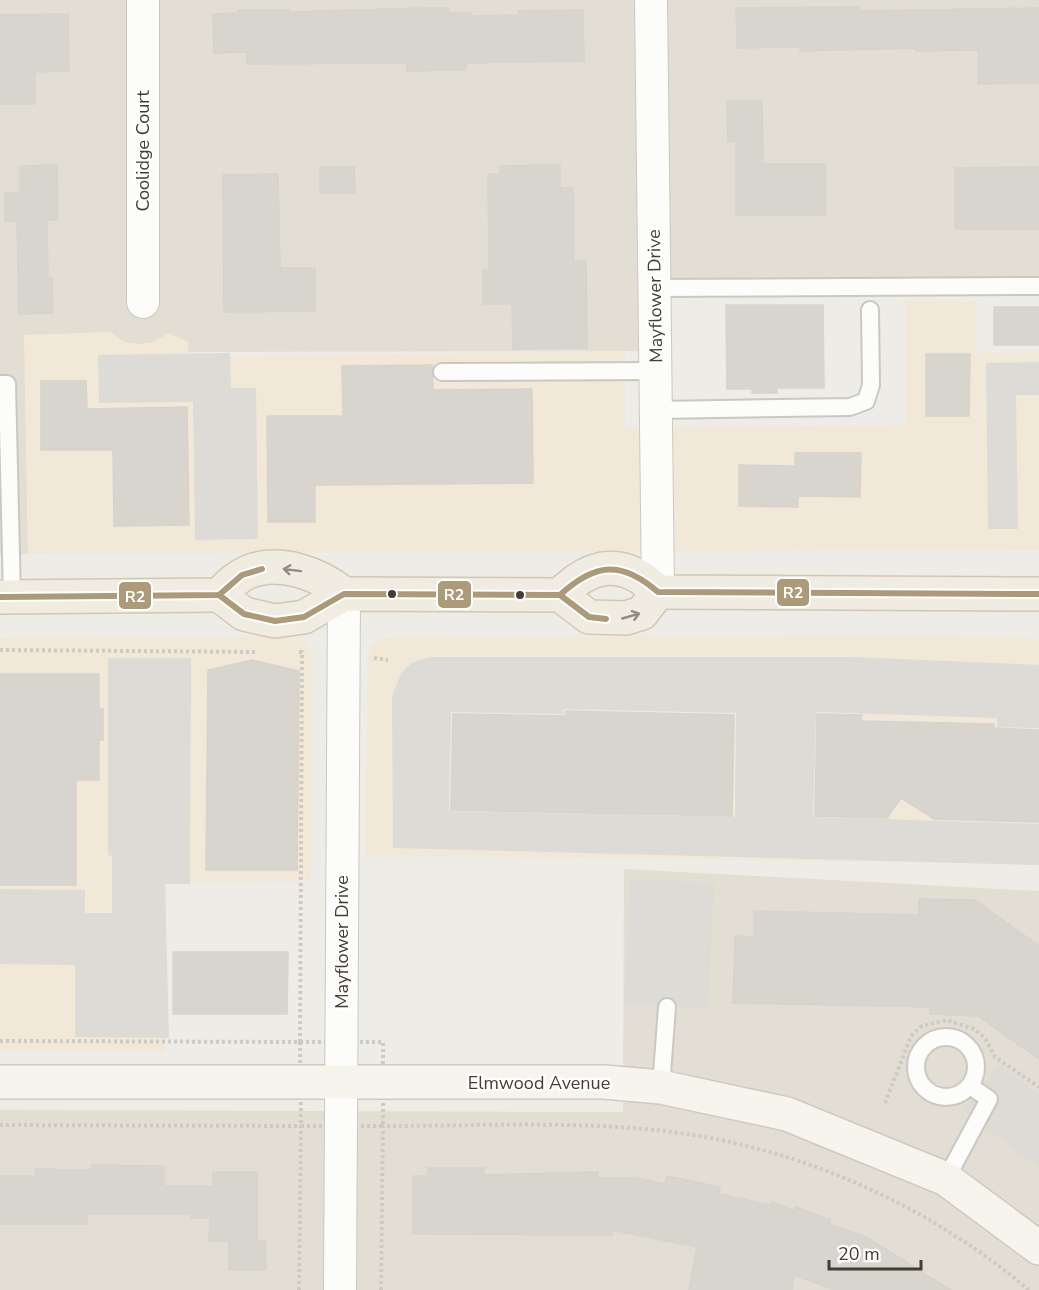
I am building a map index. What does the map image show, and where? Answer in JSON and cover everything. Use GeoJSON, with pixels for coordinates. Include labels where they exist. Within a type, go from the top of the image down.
{"type":"FeatureCollection","features":[{"type":"Feature","properties":{"kind":"main road"},"geometry":{"type":"LineString","coordinates":[[219,595],[242,575],[263,569],[311,573],[326,580],[344,594]]}},
{"type":"Feature","properties":{"kind":"main road"},"geometry":{"type":"LineString","coordinates":[[560,595],[583,574],[608,569],[634,573],[658,592],[1039,594]]}},
{"type":"Feature","properties":{"kind":"main road"},"geometry":{"type":"LineString","coordinates":[[6,597],[219,595],[244,614],[275,621],[304,617],[344,594],[560,595],[590,616],[621,618],[642,613],[658,592]]}},
{"type":"Feature","properties":{"kind":"street","name":"Coolidge Court"},"geometry":{"type":"LineString","coordinates":[[142,0],[143,302]]}},
{"type":"Feature","properties":{"kind":"street","name":"Mayflower Drive"},"geometry":{"type":"LineString","coordinates":[[651,0],[658,592]]}},
{"type":"Feature","properties":{"kind":"street","name":"Mayflower Drive"},"geometry":{"type":"LineString","coordinates":[[340,1290],[344,594]]}},
{"type":"Feature","properties":{"kind":"street","name":"Elmwood Avenue"},"geometry":{"type":"LineString","coordinates":[[0,1082],[604,1082],[661,1087],[786,1114],[946,1179],[1039,1248]]}},
{"type":"Feature","properties":{"kind":"lane"},"geometry":{"type":"LineString","coordinates":[[654,288],[1039,286]]}},
{"type":"Feature","properties":{"kind":"lane"},"geometry":{"type":"LineString","coordinates":[[657,410],[850,407],[866,401],[872,385],[870,309]]}},
{"type":"Feature","properties":{"kind":"lane"},"geometry":{"type":"LineString","coordinates":[[442,372],[657,371]]}},
{"type":"Feature","properties":{"kind":"lane"},"geometry":{"type":"LineString","coordinates":[[0,384],[7,384],[6,597]]}},
{"type":"Feature","properties":{"kind":"lane"},"geometry":{"type":"LineString","coordinates":[[661,1087],[668,1007]]}},
{"type":"Feature","properties":{"kind":"lane"},"geometry":{"type":"LineString","coordinates":[[946,1179],[989,1099],[970,1086]]}},
{"type":"Feature","properties":{"kind":"path"},"geometry":{"type":"LineString","coordinates":[[0,650],[268,652]]}},
{"type":"Feature","properties":{"kind":"path"},"geometry":{"type":"LineString","coordinates":[[0,1041],[300,1042],[302,652],[291,652]]}},
{"type":"Feature","properties":{"kind":"path"},"geometry":{"type":"LineString","coordinates":[[885,1103],[911,1036],[922,1026],[947,1020],[974,1029],[985,1038],[995,1057],[1039,1088]]}},
{"type":"Feature","properties":{"kind":"path"},"geometry":{"type":"LineString","coordinates":[[0,1125],[301,1126],[299,1290]]}},
{"type":"Feature","properties":{"kind":"path"},"geometry":{"type":"LineString","coordinates":[[381,1290],[383,1126],[573,1126],[637,1129],[691,1136],[802,1162],[878,1192],[949,1231],[1029,1290]]}},
{"type":"Feature","properties":{"kind":"shaded area"},"geometry":{"type":"Polygon","coordinates":[[[0,0],[1039,0],[1039,286],[655,288],[656,351],[189,352],[102,348],[25,351],[28,554],[0,555],[0,0]]]}},
{"type":"Feature","properties":{"kind":"shaded area"},"geometry":{"type":"Polygon","coordinates":[[[906,301],[976,301],[976,353],[1039,352],[1039,550],[28,554],[24,335],[110,332],[124,342],[138,344],[154,342],[168,333],[188,342],[188,357],[625,351],[625,428],[906,425],[906,301]]]}},
{"type":"Feature","properties":{"kind":"shaded area"},"geometry":{"type":"Polygon","coordinates":[[[230,353],[231,388],[256,388],[258,539],[195,540],[193,402],[99,403],[98,355],[230,353]]]}},
{"type":"Feature","properties":{"kind":"shaded area"},"geometry":{"type":"Polygon","coordinates":[[[1039,362],[1039,395],[1016,395],[1018,529],[988,529],[986,363],[1039,362]]]}},
{"type":"Feature","properties":{"kind":"shaded area"},"geometry":{"type":"Polygon","coordinates":[[[940,635],[1039,639],[1039,855],[1022,864],[366,855],[368,656],[372,646],[384,638],[940,635]]]}},
{"type":"Feature","properties":{"kind":"shaded area"},"geometry":{"type":"Polygon","coordinates":[[[286,637],[305,642],[312,656],[311,881],[167,882],[164,1052],[0,1051],[0,638],[286,637]]]}},
{"type":"Feature","properties":{"kind":"shaded area"},"geometry":{"type":"Polygon","coordinates":[[[430,657],[852,657],[1039,665],[1039,728],[997,727],[997,718],[816,712],[813,817],[1039,824],[1039,865],[393,848],[392,696],[401,673],[411,663],[430,657]],[[564,709],[564,714],[451,712],[449,811],[735,817],[736,713],[564,709]]]}},
{"type":"Feature","properties":{"kind":"shaded area"},"geometry":{"type":"Polygon","coordinates":[[[108,658],[191,658],[190,884],[165,884],[169,1038],[75,1037],[75,965],[0,964],[0,889],[85,890],[85,913],[112,913],[112,856],[108,855],[108,658]]]}},
{"type":"Feature","properties":{"kind":"shaded area"},"geometry":{"type":"Polygon","coordinates":[[[624,869],[1039,891],[1039,1290],[0,1290],[0,1110],[623,1112],[624,869]]]}},
{"type":"Feature","properties":{"kind":"shaded area"},"geometry":{"type":"Polygon","coordinates":[[[630,879],[714,883],[708,1008],[624,1004],[630,879]]]}},
{"type":"Feature","properties":{"kind":"shaded area"},"geometry":{"type":"Polygon","coordinates":[[[998,1064],[1039,1095],[1039,1168],[963,1110],[998,1064]]]}},
{"type":"Feature","properties":{"kind":"building"},"geometry":{"type":"Polygon","coordinates":[[[859,7],[859,11],[1039,8],[1039,83],[978,84],[979,50],[916,51],[916,48],[800,51],[800,47],[737,48],[736,8],[859,7]]]}},
{"type":"Feature","properties":{"kind":"building"},"geometry":{"type":"Polygon","coordinates":[[[449,8],[449,13],[471,13],[471,16],[518,15],[518,11],[583,10],[584,61],[466,63],[466,70],[407,71],[407,63],[247,64],[247,52],[214,53],[213,14],[238,13],[238,10],[289,10],[289,12],[449,8]]]}},
{"type":"Feature","properties":{"kind":"building"},"geometry":{"type":"Polygon","coordinates":[[[68,14],[69,71],[35,72],[35,104],[0,104],[0,15],[68,14]]]}},
{"type":"Feature","properties":{"kind":"building"},"geometry":{"type":"Polygon","coordinates":[[[727,101],[762,101],[763,164],[826,164],[826,215],[736,215],[736,141],[728,141],[727,101]]]}},
{"type":"Feature","properties":{"kind":"building"},"geometry":{"type":"Polygon","coordinates":[[[57,165],[58,220],[47,220],[48,278],[52,278],[53,313],[19,314],[17,221],[5,221],[5,193],[20,193],[20,166],[57,165]]]}},
{"type":"Feature","properties":{"kind":"building"},"geometry":{"type":"Polygon","coordinates":[[[560,165],[560,188],[573,188],[574,261],[586,261],[587,348],[513,349],[512,304],[483,304],[483,270],[489,270],[488,174],[500,174],[500,166],[560,165]]]}},
{"type":"Feature","properties":{"kind":"building"},"geometry":{"type":"Polygon","coordinates":[[[320,167],[354,167],[355,193],[320,193],[320,167]]]}},
{"type":"Feature","properties":{"kind":"building"},"geometry":{"type":"Polygon","coordinates":[[[1039,167],[1039,229],[955,229],[955,168],[1039,167]]]}},
{"type":"Feature","properties":{"kind":"building"},"geometry":{"type":"Polygon","coordinates":[[[278,174],[280,268],[315,268],[315,311],[224,312],[223,175],[278,174]]]}},
{"type":"Feature","properties":{"kind":"building"},"geometry":{"type":"Polygon","coordinates":[[[726,305],[823,305],[824,388],[777,388],[777,393],[752,393],[752,389],[727,389],[726,305]]]}},
{"type":"Feature","properties":{"kind":"building"},"geometry":{"type":"Polygon","coordinates":[[[994,307],[1039,307],[1039,345],[994,345],[994,307]]]}},
{"type":"Feature","properties":{"kind":"building"},"geometry":{"type":"Polygon","coordinates":[[[926,354],[970,354],[969,416],[926,416],[926,354]]]}},
{"type":"Feature","properties":{"kind":"building"},"geometry":{"type":"Polygon","coordinates":[[[432,365],[433,390],[532,389],[533,483],[315,485],[315,522],[268,522],[267,416],[343,416],[342,366],[432,365]]]}},
{"type":"Feature","properties":{"kind":"building"},"geometry":{"type":"Polygon","coordinates":[[[41,381],[86,381],[87,409],[187,407],[189,525],[114,526],[113,450],[41,450],[41,381]]]}},
{"type":"Feature","properties":{"kind":"building"},"geometry":{"type":"Polygon","coordinates":[[[795,453],[861,453],[860,497],[798,496],[798,507],[739,506],[739,465],[795,466],[795,453]]]}},
{"type":"Feature","properties":{"kind":"building"},"geometry":{"type":"Polygon","coordinates":[[[252,660],[299,671],[297,870],[206,870],[208,670],[252,660]]]}},
{"type":"Feature","properties":{"kind":"building"},"geometry":{"type":"Polygon","coordinates":[[[0,674],[99,674],[99,709],[103,709],[103,740],[99,740],[99,780],[76,780],[76,885],[0,885],[0,674]]]}},
{"type":"Feature","properties":{"kind":"building"},"geometry":{"type":"Polygon","coordinates":[[[566,711],[734,715],[732,816],[451,810],[453,714],[566,716],[566,711]]]}},
{"type":"Feature","properties":{"kind":"building"},"geometry":{"type":"Polygon","coordinates":[[[817,714],[862,715],[861,721],[994,724],[994,728],[1039,730],[1039,822],[934,819],[901,798],[887,818],[815,816],[817,714]]]}},
{"type":"Feature","properties":{"kind":"building"},"geometry":{"type":"Polygon","coordinates":[[[919,899],[975,900],[1039,946],[1039,1059],[978,1016],[930,1014],[930,1007],[733,1003],[735,936],[754,937],[754,911],[919,915],[919,899]]]}},
{"type":"Feature","properties":{"kind":"building"},"geometry":{"type":"Polygon","coordinates":[[[173,952],[288,952],[287,1014],[173,1014],[173,952]]]}},
{"type":"Feature","properties":{"kind":"building"},"geometry":{"type":"Polygon","coordinates":[[[92,1165],[164,1166],[164,1186],[213,1186],[213,1172],[257,1172],[257,1241],[266,1241],[266,1270],[229,1270],[229,1241],[209,1241],[210,1218],[191,1218],[191,1214],[87,1214],[87,1224],[0,1224],[0,1176],[36,1176],[35,1169],[92,1170],[92,1165]]]}},
{"type":"Feature","properties":{"kind":"building"},"geometry":{"type":"Polygon","coordinates":[[[428,1168],[484,1168],[484,1175],[598,1172],[598,1178],[636,1178],[665,1184],[667,1176],[720,1187],[719,1194],[771,1205],[772,1202],[794,1211],[796,1207],[831,1220],[829,1224],[866,1237],[951,1290],[835,1290],[794,1275],[792,1290],[689,1290],[697,1247],[612,1230],[612,1235],[413,1234],[413,1176],[428,1176],[428,1168]]]}},
{"type":"Feature","properties":{"kind":"transit line","name":"R2"},"geometry":{"type":"LineString","coordinates":[[0,597],[219,595],[242,575],[262,569]]}},
{"type":"Feature","properties":{"kind":"transit line","name":"R2"},"geometry":{"type":"LineString","coordinates":[[560,595],[585,577],[608,570],[620,570],[632,574],[658,592],[1039,594]]}},
{"type":"Feature","properties":{"kind":"transit line","name":"R2"},"geometry":{"type":"LineString","coordinates":[[219,595],[244,614],[275,621],[304,617],[344,594],[560,595],[589,617],[606,619]]}}]}
